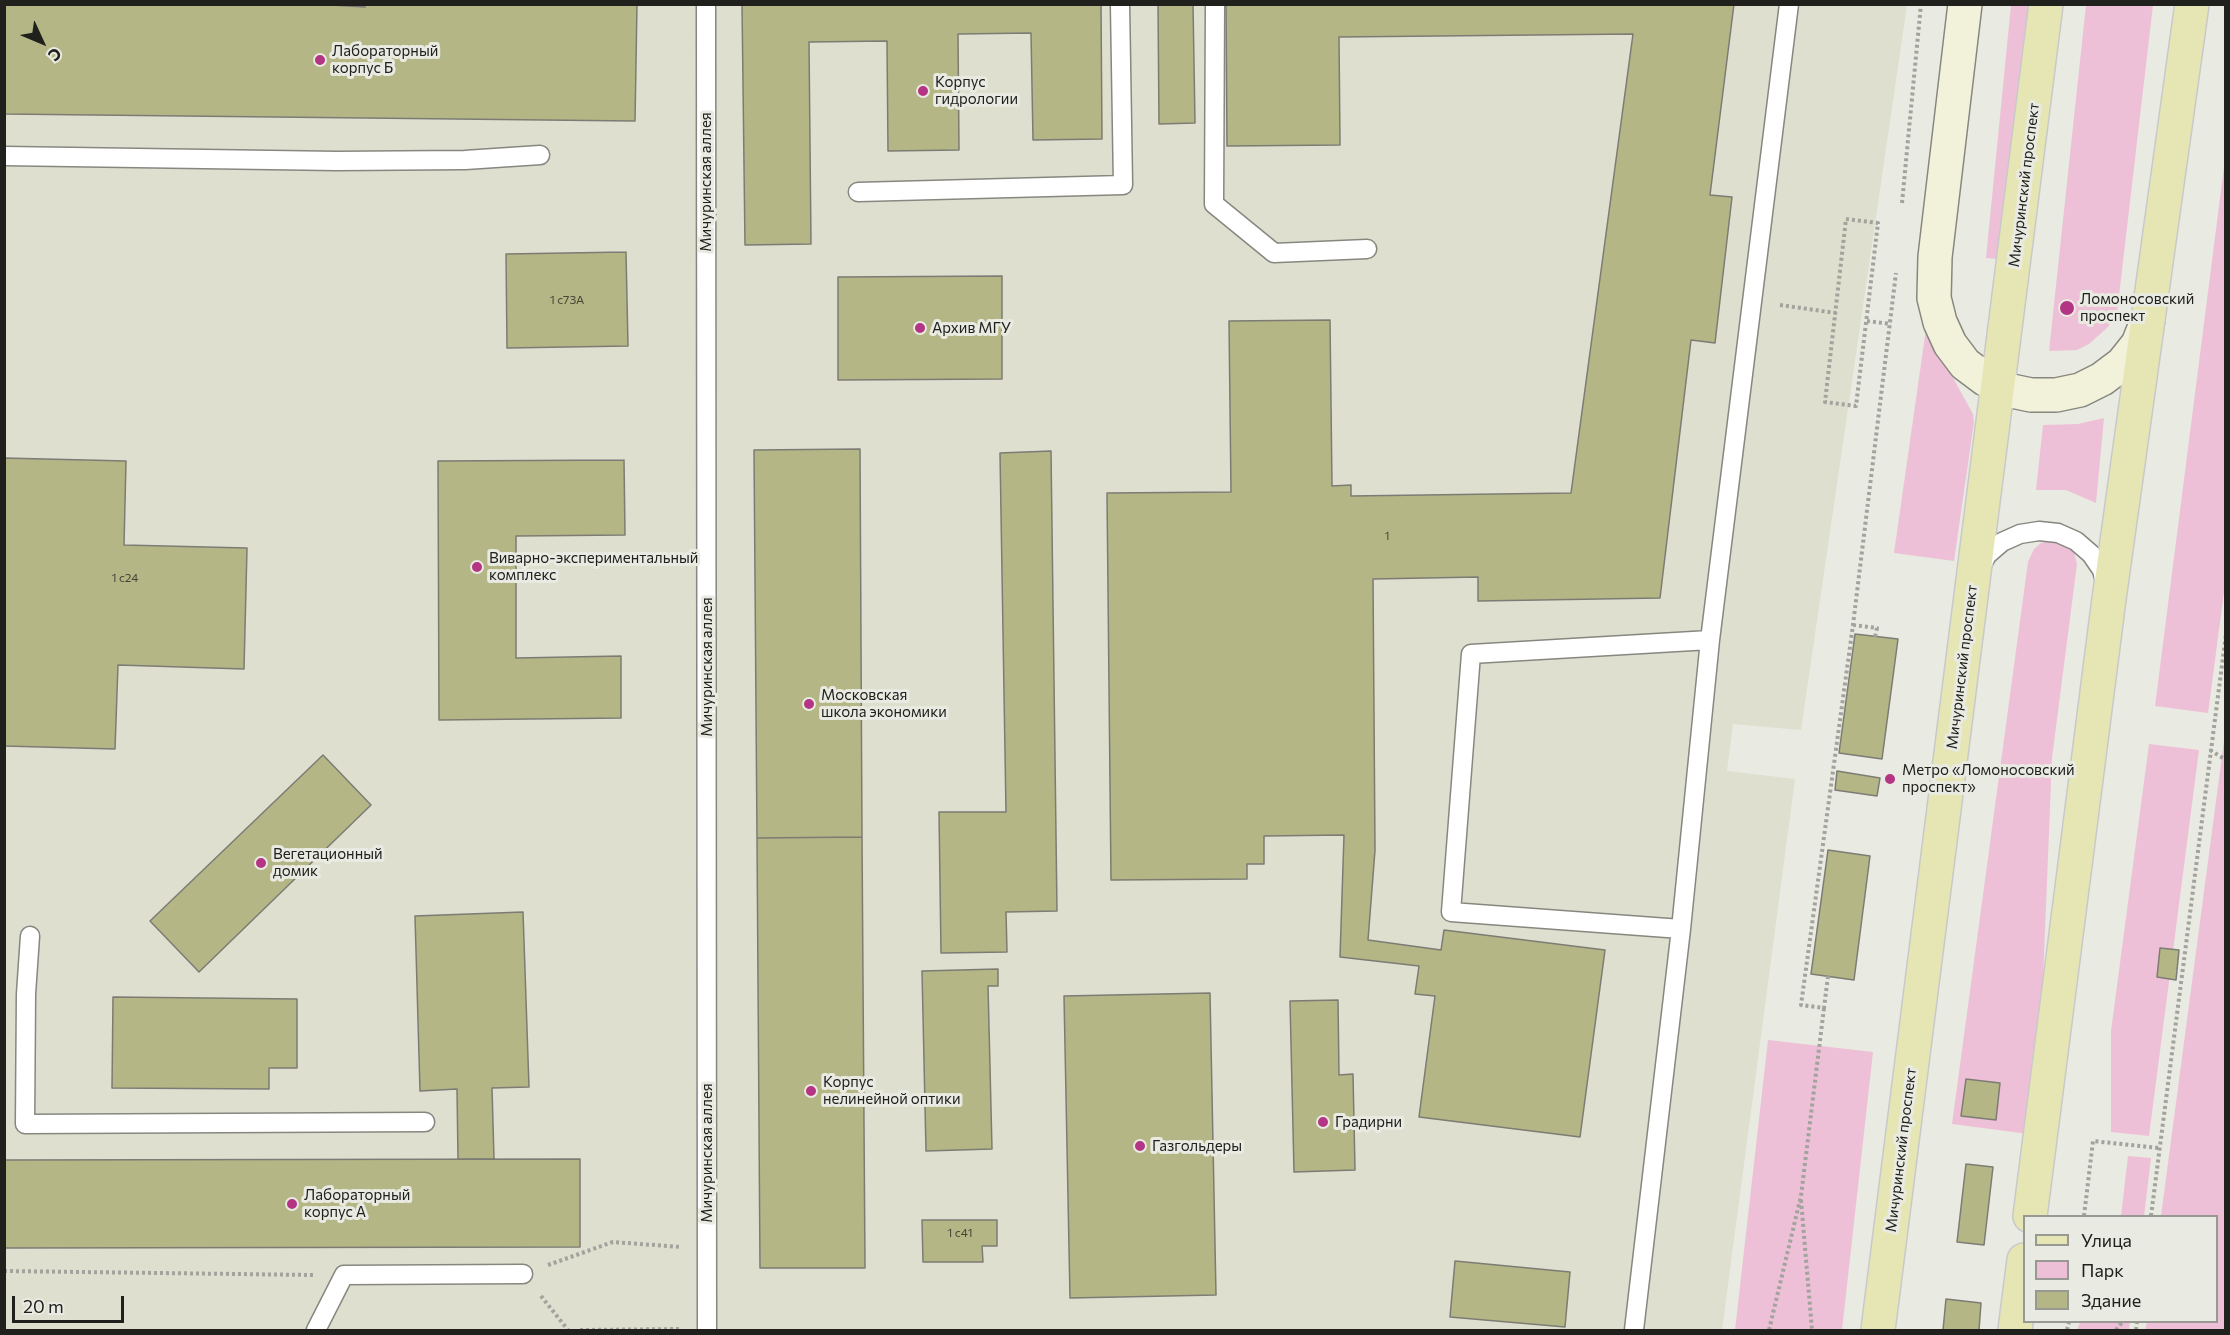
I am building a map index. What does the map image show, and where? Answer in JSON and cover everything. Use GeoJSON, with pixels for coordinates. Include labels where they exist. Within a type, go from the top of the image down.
{"type":"FeatureCollection","features":[{"type":"Feature","properties":{"kind":"main road"},"geometry":{"type":"LineString","coordinates":[[1965,4],[1935,257],[1934,298],[1940,322],[1950,344],[1965,364],[1985,379],[2031,395],[2056,395],[2080,390],[2102,379],[2122,364],[2138,344],[2149,318]]}},
{"type":"Feature","properties":{"kind":"main road","name":"Мичуринский проспект"},"geometry":{"type":"LineString","coordinates":[[1878,1330],[2046,4]]}},
{"type":"Feature","properties":{"kind":"main road"},"geometry":{"type":"LineString","coordinates":[[2030,1215],[2109,599],[2192,4]]}},
{"type":"Feature","properties":{"kind":"main road"},"geometry":{"type":"LineString","coordinates":[[2015,1330],[2023,1274]]}},
{"type":"Feature","properties":{"kind":"lane","name":"Мичуринская аллея"},"geometry":{"type":"LineString","coordinates":[[706,4],[708,1330]]}},
{"type":"Feature","properties":{"kind":"lane"},"geometry":{"type":"LineString","coordinates":[[858,192],[1123,185],[1120,4]]}},
{"type":"Feature","properties":{"kind":"lane"},"geometry":{"type":"LineString","coordinates":[[1215,4],[1214,204],[1274,253],[1367,249]]}},
{"type":"Feature","properties":{"kind":"lane"},"geometry":{"type":"LineString","coordinates":[[1634,1330],[1680,929],[1710,640],[1789,4]]}},
{"type":"Feature","properties":{"kind":"lane"},"geometry":{"type":"LineString","coordinates":[[4,156],[348,161],[465,160],[540,155]]}},
{"type":"Feature","properties":{"kind":"lane"},"geometry":{"type":"LineString","coordinates":[[1973,582],[1987,555],[2002,542],[2020,534],[2039,531],[2058,533],[2076,541],[2091,554],[2102,570],[2109,599]]}},
{"type":"Feature","properties":{"kind":"lane"},"geometry":{"type":"LineString","coordinates":[[1680,929],[1451,912],[1471,654],[1710,640]]}},
{"type":"Feature","properties":{"kind":"lane"},"geometry":{"type":"LineString","coordinates":[[30,936],[26,994],[25,1124],[425,1122]]}},
{"type":"Feature","properties":{"kind":"lane"},"geometry":{"type":"LineString","coordinates":[[316,1330],[344,1275],[523,1274]]}},
{"type":"Feature","properties":{"kind":"path"},"geometry":{"type":"LineString","coordinates":[[1902,206],[1920,4]]}},
{"type":"Feature","properties":{"kind":"path"},"geometry":{"type":"LineString","coordinates":[[1846,219],[1878,223],[1856,406],[1825,402],[1836,313],[1846,219]]}},
{"type":"Feature","properties":{"kind":"path"},"geometry":{"type":"LineString","coordinates":[[1824,1008],[1801,1005],[1853,625],[1897,265]]}},
{"type":"Feature","properties":{"kind":"path"},"geometry":{"type":"LineString","coordinates":[[1751,301],[1836,313]]}},
{"type":"Feature","properties":{"kind":"path"},"geometry":{"type":"LineString","coordinates":[[1867,321],[1891,324]]}},
{"type":"Feature","properties":{"kind":"path"},"geometry":{"type":"LineString","coordinates":[[1853,625],[1877,628],[1875,637]]}},
{"type":"Feature","properties":{"kind":"path"},"geometry":{"type":"LineString","coordinates":[[2151,1215],[2226,634]]}},
{"type":"Feature","properties":{"kind":"path"},"geometry":{"type":"LineString","coordinates":[[2210,750],[2226,760]]}},
{"type":"Feature","properties":{"kind":"path"},"geometry":{"type":"LineString","coordinates":[[1768,1330],[1800,1196],[1828,976]]}},
{"type":"Feature","properties":{"kind":"path"},"geometry":{"type":"LineString","coordinates":[[2084,1215],[2093,1141],[2159,1148]]}},
{"type":"Feature","properties":{"kind":"path"},"geometry":{"type":"LineString","coordinates":[[1800,1196],[1812,1330]]}},
{"type":"Feature","properties":{"kind":"path"},"geometry":{"type":"LineString","coordinates":[[568,1330],[523,1274],[613,1242],[707,1249]]}},
{"type":"Feature","properties":{"kind":"path"},"geometry":{"type":"LineString","coordinates":[[4,1271],[344,1275]]}},
{"type":"Feature","properties":{"kind":"path"},"geometry":{"type":"LineString","coordinates":[[579,1330],[708,1330]]}},
{"type":"Feature","properties":{"kind":"shaded area"},"geometry":{"type":"Polygon","coordinates":[[[5,5],[1907,5],[1801,730],[1733,724],[1727,771],[1795,779],[1722,1330],[5,1330],[5,5]]]}},
{"type":"Feature","properties":{"kind":"green space"},"geometry":{"type":"Polygon","coordinates":[[[2011,5],[2031,5],[2001,259],[1986,258],[2011,5]]]}},
{"type":"Feature","properties":{"kind":"green space"},"geometry":{"type":"Polygon","coordinates":[[[2086,5],[2153,5],[2117,313],[2108,327],[2089,344],[2077,350],[2049,351],[2086,5]]]}},
{"type":"Feature","properties":{"kind":"green space"},"geometry":{"type":"Polygon","coordinates":[[[2225,159],[2226,577],[2208,713],[2155,706],[2225,159]]]}},
{"type":"Feature","properties":{"kind":"green space"},"geometry":{"type":"Polygon","coordinates":[[[1926,329],[1973,414],[1974,422],[1954,561],[1894,553],[1926,329]]]}},
{"type":"Feature","properties":{"kind":"green space"},"geometry":{"type":"Polygon","coordinates":[[[2104,418],[2096,503],[2066,490],[2036,490],[2043,425],[2078,424],[2104,418]]]}},
{"type":"Feature","properties":{"kind":"green space"},"geometry":{"type":"Polygon","coordinates":[[[2050,541],[2069,547],[2074,552],[2077,564],[2052,758],[2042,1005],[2029,1134],[1952,1124],[2028,562],[2034,549],[2041,543],[2050,541]]]}},
{"type":"Feature","properties":{"kind":"green space"},"geometry":{"type":"Polygon","coordinates":[[[2225,733],[2225,1330],[2145,1330],[2147,1323],[2218,1323],[2218,1215],[2161,1215],[2225,733]]]}},
{"type":"Feature","properties":{"kind":"green space"},"geometry":{"type":"Polygon","coordinates":[[[2149,744],[2199,750],[2149,1136],[2111,1132],[2111,1031],[2149,744]]]}},
{"type":"Feature","properties":{"kind":"green space"},"geometry":{"type":"Polygon","coordinates":[[[1768,1040],[1873,1052],[1842,1330],[1735,1330],[1768,1040]]]}},
{"type":"Feature","properties":{"kind":"green space"},"geometry":{"type":"Polygon","coordinates":[[[2128,1156],[2151,1158],[2144,1215],[2121,1215],[2128,1156]]]}},
{"type":"Feature","properties":{"kind":"green space"},"geometry":{"type":"Polygon","coordinates":[[[2080,1323],[2130,1323],[2129,1330],[2077,1330],[2080,1323]]]}},
{"type":"Feature","properties":{"kind":"building","name":"Лабораторный корпус Б"},"geometry":{"type":"Polygon","coordinates":[[[4,4],[313,4],[365,7],[365,4],[637,4],[635,121],[4,114],[4,4]]]}},
{"type":"Feature","properties":{"kind":"building","name":"Корпус гидрологии"},"geometry":{"type":"Polygon","coordinates":[[[742,4],[1101,4],[1102,139],[1033,140],[1031,33],[958,34],[959,150],[888,151],[887,41],[809,42],[811,244],[745,245],[742,4]]]}},
{"type":"Feature","properties":{"kind":"building"},"geometry":{"type":"Polygon","coordinates":[[[1158,4],[1193,4],[1195,123],[1159,124],[1158,4]]]}},
{"type":"Feature","properties":{"kind":"building"},"geometry":{"type":"Polygon","coordinates":[[[1226,4],[1734,4],[1710,195],[1732,197],[1715,343],[1691,340],[1660,598],[1478,601],[1478,577],[1373,579],[1375,850],[1368,940],[1441,950],[1444,930],[1605,950],[1580,1137],[1419,1117],[1435,996],[1415,994],[1419,966],[1340,957],[1344,835],[1264,836],[1264,864],[1247,864],[1247,879],[1111,880],[1107,493],[1231,492],[1229,321],[1330,320],[1332,486],[1351,485],[1351,496],[1571,493],[1633,34],[1339,37],[1340,145],[1227,146],[1226,4]]]}},
{"type":"Feature","properties":{"kind":"building"},"geometry":{"type":"Polygon","coordinates":[[[626,252],[628,346],[507,348],[506,254],[626,252]]]}},
{"type":"Feature","properties":{"kind":"building","name":"Архив МГУ"},"geometry":{"type":"Polygon","coordinates":[[[1002,276],[1002,379],[838,380],[838,277],[1002,276]]]}},
{"type":"Feature","properties":{"kind":"building","name":"Московская школа экономики"},"geometry":{"type":"Polygon","coordinates":[[[860,449],[862,837],[757,838],[754,450],[860,449]]]}},
{"type":"Feature","properties":{"kind":"building"},"geometry":{"type":"Polygon","coordinates":[[[1051,451],[1057,911],[1006,912],[1007,952],[941,953],[939,812],[1006,812],[1000,453],[1051,451]]]}},
{"type":"Feature","properties":{"kind":"building"},"geometry":{"type":"Polygon","coordinates":[[[4,458],[126,461],[124,545],[247,548],[244,669],[118,665],[115,749],[4,746],[4,458]]]}},
{"type":"Feature","properties":{"kind":"building","name":"Виварно-экспериментальный комплекс"},"geometry":{"type":"Polygon","coordinates":[[[624,460],[625,535],[516,536],[516,658],[621,656],[621,718],[439,720],[438,461],[624,460]]]}},
{"type":"Feature","properties":{"kind":"building"},"geometry":{"type":"Polygon","coordinates":[[[1855,634],[1898,639],[1882,759],[1839,753],[1855,634]]]}},
{"type":"Feature","properties":{"kind":"building","name":"Вегетационный домик"},"geometry":{"type":"Polygon","coordinates":[[[323,755],[371,805],[199,972],[150,921],[323,755]]]}},
{"type":"Feature","properties":{"kind":"building"},"geometry":{"type":"Polygon","coordinates":[[[1837,771],[1880,778],[1877,796],[1835,790],[1837,771]]]}},
{"type":"Feature","properties":{"kind":"building","name":"Корпус нелинейной оптики"},"geometry":{"type":"Polygon","coordinates":[[[862,837],[865,1268],[760,1268],[757,838],[862,837]]]}},
{"type":"Feature","properties":{"kind":"building"},"geometry":{"type":"Polygon","coordinates":[[[1828,850],[1870,856],[1854,980],[1811,974],[1828,850]]]}},
{"type":"Feature","properties":{"kind":"building"},"geometry":{"type":"Polygon","coordinates":[[[523,912],[529,1087],[492,1088],[494,1159],[458,1159],[457,1089],[420,1091],[415,916],[523,912]]]}},
{"type":"Feature","properties":{"kind":"building"},"geometry":{"type":"Polygon","coordinates":[[[2160,948],[2179,950],[2176,980],[2157,977],[2160,948]]]}},
{"type":"Feature","properties":{"kind":"building"},"geometry":{"type":"Polygon","coordinates":[[[998,969],[998,986],[988,986],[992,1149],[926,1151],[922,971],[998,969]]]}},
{"type":"Feature","properties":{"kind":"building","name":"Газгольдеры"},"geometry":{"type":"Polygon","coordinates":[[[1210,993],[1216,1295],[1070,1298],[1064,996],[1210,993]]]}},
{"type":"Feature","properties":{"kind":"building"},"geometry":{"type":"Polygon","coordinates":[[[113,997],[297,999],[297,1068],[269,1068],[269,1089],[112,1088],[113,997]]]}},
{"type":"Feature","properties":{"kind":"building","name":"Градирни"},"geometry":{"type":"Polygon","coordinates":[[[1338,1000],[1339,1075],[1353,1074],[1355,1170],[1294,1172],[1290,1001],[1338,1000]]]}},
{"type":"Feature","properties":{"kind":"building"},"geometry":{"type":"Polygon","coordinates":[[[1966,1079],[2000,1083],[1996,1120],[1961,1116],[1966,1079]]]}},
{"type":"Feature","properties":{"kind":"building","name":"Лабораторный корпус А"},"geometry":{"type":"Polygon","coordinates":[[[580,1159],[580,1247],[4,1248],[4,1160],[580,1159]]]}},
{"type":"Feature","properties":{"kind":"building"},"geometry":{"type":"Polygon","coordinates":[[[1966,1164],[1993,1167],[1984,1245],[1957,1242],[1966,1164]]]}},
{"type":"Feature","properties":{"kind":"building"},"geometry":{"type":"Polygon","coordinates":[[[922,1220],[997,1220],[997,1246],[982,1246],[983,1262],[923,1262],[922,1220]]]}},
{"type":"Feature","properties":{"kind":"building"},"geometry":{"type":"Polygon","coordinates":[[[1455,1261],[1570,1272],[1565,1327],[1450,1317],[1455,1261]]]}},
{"type":"Feature","properties":{"kind":"building"},"geometry":{"type":"Polygon","coordinates":[[[1946,1299],[1981,1303],[1979,1330],[1943,1330],[1946,1299]]]}},
{"type":"Feature","properties":{"kind":"place","name":"Лабораторный корпус Б"},"geometry":{"type":"Point","coordinates":[320,60]}},
{"type":"Feature","properties":{"kind":"place","name":"Корпус гидрологии"},"geometry":{"type":"Point","coordinates":[923,91]}},
{"type":"Feature","properties":{"kind":"place","name":"Ломоносовский проспект"},"geometry":{"type":"Point","coordinates":[2067,308]}},
{"type":"Feature","properties":{"kind":"place","name":"Архив МГУ"},"geometry":{"type":"Point","coordinates":[920,328]}},
{"type":"Feature","properties":{"kind":"place","name":"Виварно-экспериментальный комплекс"},"geometry":{"type":"Point","coordinates":[477,567]}},
{"type":"Feature","properties":{"kind":"place","name":"Московская школа экономики"},"geometry":{"type":"Point","coordinates":[809,704]}},
{"type":"Feature","properties":{"kind":"place","name":"Метро «Ломоносовский проспект»"},"geometry":{"type":"Point","coordinates":[1890,779]}},
{"type":"Feature","properties":{"kind":"place","name":"Вегетационный домик"},"geometry":{"type":"Point","coordinates":[261,863]}},
{"type":"Feature","properties":{"kind":"place","name":"Корпус нелинейной оптики"},"geometry":{"type":"Point","coordinates":[811,1091]}},
{"type":"Feature","properties":{"kind":"place","name":"Градирни"},"geometry":{"type":"Point","coordinates":[1323,1122]}},
{"type":"Feature","properties":{"kind":"place","name":"Газгольдеры"},"geometry":{"type":"Point","coordinates":[1140,1146]}},
{"type":"Feature","properties":{"kind":"place","name":"Лабораторный корпус А"},"geometry":{"type":"Point","coordinates":[292,1204]}}]}
